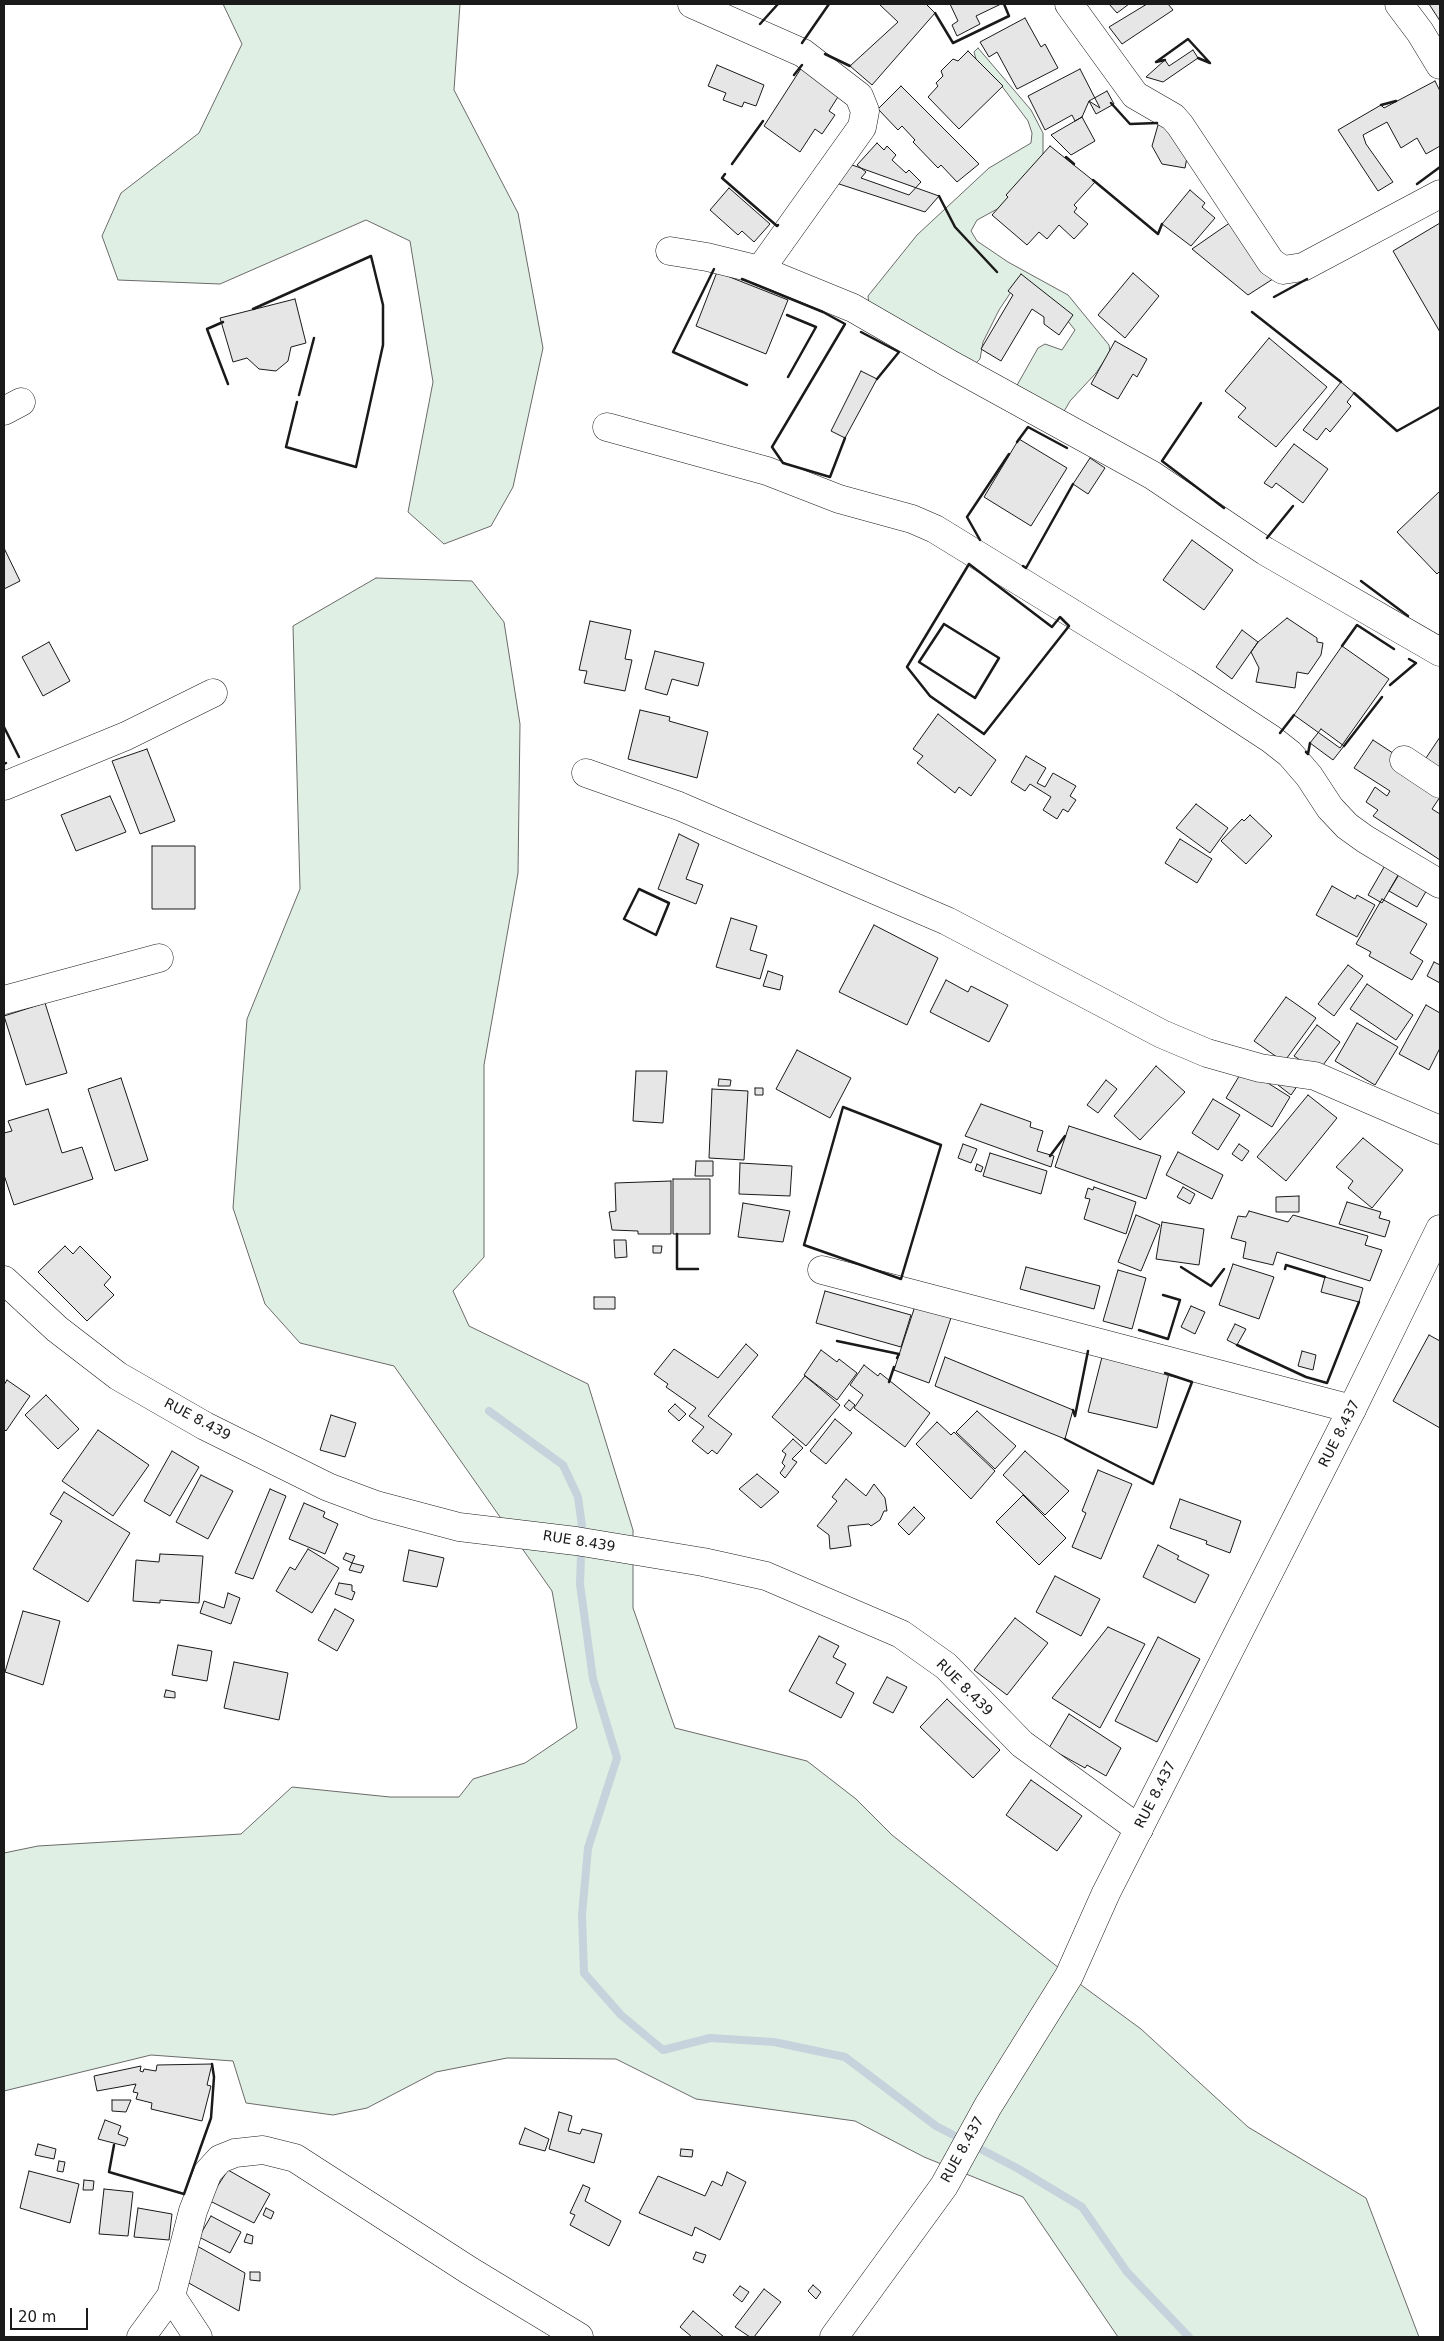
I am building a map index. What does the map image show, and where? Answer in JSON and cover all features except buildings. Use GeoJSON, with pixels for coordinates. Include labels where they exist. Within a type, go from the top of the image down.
{"type":"FeatureCollection","features":[{"type":"Feature","properties":{"kind":"street"},"geometry":{"type":"LineString","coordinates":[[692,4],[803,54],[859,96],[865,112],[862,127],[760,270]]}},
{"type":"Feature","properties":{"kind":"street"},"geometry":{"type":"LineString","coordinates":[[1070,4],[1135,95],[1173,118],[1180,125],[1271,262],[1283,270],[1304,267],[1440,194]]}},
{"type":"Feature","properties":{"kind":"street"},"geometry":{"type":"LineString","coordinates":[[1399,4],[1420,32],[1440,65]]}},
{"type":"Feature","properties":{"kind":"street"},"geometry":{"type":"LineString","coordinates":[[670,251],[707,257],[760,270],[853,308],[950,364],[1152,475],[1265,551],[1440,652]]}},
{"type":"Feature","properties":{"kind":"street"},"geometry":{"type":"LineString","coordinates":[[607,427],[767,471],[839,499],[912,519],[936,529],[1176,677],[1271,739],[1290,754],[1309,776],[1330,808],[1347,826],[1365,840],[1440,884]]}},
{"type":"Feature","properties":{"kind":"street"},"geometry":{"type":"LineString","coordinates":[[4,786],[126,736],[213,693]]}},
{"type":"Feature","properties":{"kind":"street"},"geometry":{"type":"LineString","coordinates":[[1404,760],[1440,784]]}},
{"type":"Feature","properties":{"kind":"street"},"geometry":{"type":"LineString","coordinates":[[586,773],[679,806],[947,921],[1162,1034],[1208,1053],[1260,1068],[1315,1076],[1440,1130]]}},
{"type":"Feature","properties":{"kind":"street"},"geometry":{"type":"LineString","coordinates":[[4,1000],[159,958]]}},
{"type":"Feature","properties":{"kind":"street","name":"RUE 8.437"},"geometry":{"type":"LineString","coordinates":[[834,2337],[944,2186],[976,2128],[1069,1976],[1138,1829],[1352,1409],[1440,1229]]}},
{"type":"Feature","properties":{"kind":"street"},"geometry":{"type":"LineString","coordinates":[[822,1270],[1352,1409]]}},
{"type":"Feature","properties":{"kind":"street","name":"RUE 8.439"},"geometry":{"type":"LineString","coordinates":[[4,1280],[57,1329],[118,1376],[205,1426],[328,1487],[376,1505],[459,1526],[576,1541],[703,1562],[766,1576],[901,1634],[946,1666],[1022,1744],[1138,1829]]}},
{"type":"Feature","properties":{"kind":"street"},"geometry":{"type":"LineString","coordinates":[[141,2337],[171,2296],[193,2211],[208,2172],[220,2159],[235,2153],[263,2150],[295,2158],[470,2271],[579,2337]]}},
{"type":"Feature","properties":{"kind":"street"},"geometry":{"type":"LineString","coordinates":[[171,2296],[198,2337]]}},
{"type":"Feature","properties":{"kind":"green space"},"geometry":{"type":"Polygon","coordinates":[[[223,4],[460,4],[454,90],[518,213],[543,348],[513,487],[491,526],[444,544],[408,512],[433,382],[410,241],[366,220],[220,284],[118,280],[102,236],[121,193],[199,133],[242,44],[223,4]]]}},
{"type":"Feature","properties":{"kind":"green space"},"geometry":{"type":"Polygon","coordinates":[[[978,48],[1031,110],[1043,133],[1043,156],[1001,207],[977,220],[971,231],[977,241],[1008,262],[1068,295],[1109,345],[1110,352],[1096,373],[1070,401],[1062,415],[1016,387],[1038,348],[1045,344],[1062,350],[1075,330],[1058,309],[1015,286],[999,310],[983,342],[980,359],[975,364],[869,304],[868,296],[917,235],[989,168],[1031,143],[1032,133],[1028,121],[998,81],[976,59],[974,52],[978,48]]]}},
{"type":"Feature","properties":{"kind":"green space"},"geometry":{"type":"Polygon","coordinates":[[[376,578],[472,581],[504,622],[520,724],[518,873],[484,1065],[484,1257],[453,1291],[469,1326],[588,1384],[633,1530],[633,1608],[675,1728],[807,1761],[856,1799],[892,1835],[1069,1976],[1141,2029],[1248,2127],[1366,2198],[1419,2337],[1118,2337],[1023,2197],[924,2157],[855,2121],[696,2099],[616,2059],[507,2058],[436,2072],[367,2108],[333,2115],[246,2103],[233,2061],[151,2055],[4,2091],[4,1853],[38,1846],[241,1834],[292,1787],[390,1797],[459,1797],[473,1779],[525,1763],[577,1728],[552,1591],[394,1366],[300,1343],[265,1304],[233,1208],[247,1019],[300,889],[293,626],[376,578]]]}},
{"type":"Feature","properties":{"kind":"waterway"},"geometry":{"type":"LineString","coordinates":[[489,1411],[563,1465],[578,1497],[582,1526],[580,1584],[593,1679],[617,1758],[588,1848],[582,1915],[584,1973],[621,2015],[663,2050],[710,2038],[774,2042],[845,2057],[936,2126],[1017,2168],[1082,2207],[1127,2272],[1189,2337]]}},
{"type":"Feature","properties":{"kind":"wall"},"geometry":{"type":"LineString","coordinates":[[760,24],[778,4]]}},
{"type":"Feature","properties":{"kind":"wall"},"geometry":{"type":"LineString","coordinates":[[802,43],[829,4]]}},
{"type":"Feature","properties":{"kind":"wall"},"geometry":{"type":"LineString","coordinates":[[935,13],[953,43],[1009,16],[1004,4]]}},
{"type":"Feature","properties":{"kind":"wall"},"geometry":{"type":"LineString","coordinates":[[1165,60],[1156,62],[1188,39],[1210,63],[1198,58]]}},
{"type":"Feature","properties":{"kind":"wall"},"geometry":{"type":"LineString","coordinates":[[825,54],[850,66]]}},
{"type":"Feature","properties":{"kind":"wall"},"geometry":{"type":"LineString","coordinates":[[794,75],[802,65]]}},
{"type":"Feature","properties":{"kind":"wall"},"geometry":{"type":"LineString","coordinates":[[1381,105],[1396,101]]}},
{"type":"Feature","properties":{"kind":"wall"},"geometry":{"type":"LineString","coordinates":[[1111,103],[1130,124],[1157,123]]}},
{"type":"Feature","properties":{"kind":"wall"},"geometry":{"type":"LineString","coordinates":[[732,164],[763,121]]}},
{"type":"Feature","properties":{"kind":"wall"},"geometry":{"type":"LineString","coordinates":[[1066,157],[1074,164]]}},
{"type":"Feature","properties":{"kind":"wall"},"geometry":{"type":"LineString","coordinates":[[1417,184],[1440,167]]}},
{"type":"Feature","properties":{"kind":"wall"},"geometry":{"type":"LineString","coordinates":[[725,174],[722,178],[778,225]]}},
{"type":"Feature","properties":{"kind":"wall"},"geometry":{"type":"LineString","coordinates":[[1093,180],[1158,234],[1162,224]]}},
{"type":"Feature","properties":{"kind":"wall"},"geometry":{"type":"LineString","coordinates":[[939,196],[955,227],[997,272]]}},
{"type":"Feature","properties":{"kind":"wall"},"geometry":{"type":"LineString","coordinates":[[253,309],[371,256],[383,305],[383,345],[356,467],[286,447],[297,402]]}},
{"type":"Feature","properties":{"kind":"wall"},"geometry":{"type":"LineString","coordinates":[[714,269],[673,352],[747,385]]}},
{"type":"Feature","properties":{"kind":"wall"},"geometry":{"type":"LineString","coordinates":[[742,279],[823,312],[845,324],[772,447],[783,463],[830,477],[845,438]]}},
{"type":"Feature","properties":{"kind":"wall"},"geometry":{"type":"LineString","coordinates":[[1274,297],[1307,279]]}},
{"type":"Feature","properties":{"kind":"wall"},"geometry":{"type":"LineString","coordinates":[[1252,312],[1341,382]]}},
{"type":"Feature","properties":{"kind":"wall"},"geometry":{"type":"LineString","coordinates":[[787,315],[816,327],[788,377]]}},
{"type":"Feature","properties":{"kind":"wall"},"geometry":{"type":"LineString","coordinates":[[223,322],[207,329],[228,384]]}},
{"type":"Feature","properties":{"kind":"wall"},"geometry":{"type":"LineString","coordinates":[[861,332],[899,352],[877,379]]}},
{"type":"Feature","properties":{"kind":"wall"},"geometry":{"type":"LineString","coordinates":[[299,395],[314,338]]}},
{"type":"Feature","properties":{"kind":"wall"},"geometry":{"type":"LineString","coordinates":[[1354,393],[1397,431],[1440,407]]}},
{"type":"Feature","properties":{"kind":"wall"},"geometry":{"type":"LineString","coordinates":[[1201,403],[1162,461],[1224,508]]}},
{"type":"Feature","properties":{"kind":"wall"},"geometry":{"type":"LineString","coordinates":[[1017,442],[1028,427],[1067,448]]}},
{"type":"Feature","properties":{"kind":"wall"},"geometry":{"type":"LineString","coordinates":[[980,540],[967,517],[1009,454]]}},
{"type":"Feature","properties":{"kind":"wall"},"geometry":{"type":"LineString","coordinates":[[1023,566],[1026,568],[1073,484]]}},
{"type":"Feature","properties":{"kind":"wall"},"geometry":{"type":"LineString","coordinates":[[1267,538],[1293,506]]}},
{"type":"Feature","properties":{"kind":"wall"},"geometry":{"type":"LineString","coordinates":[[969,564],[1052,627],[1060,617],[1069,626],[984,734],[930,696],[907,667],[969,564]]}},
{"type":"Feature","properties":{"kind":"wall"},"geometry":{"type":"LineString","coordinates":[[1361,581],[1408,616]]}},
{"type":"Feature","properties":{"kind":"wall"},"geometry":{"type":"LineString","coordinates":[[944,624],[999,658],[975,698],[919,662],[944,624]]}},
{"type":"Feature","properties":{"kind":"wall"},"geometry":{"type":"LineString","coordinates":[[1342,646],[1357,625],[1394,649]]}},
{"type":"Feature","properties":{"kind":"wall"},"geometry":{"type":"LineString","coordinates":[[1390,685],[1416,663],[1409,659]]}},
{"type":"Feature","properties":{"kind":"wall"},"geometry":{"type":"LineString","coordinates":[[1344,746],[1382,697]]}},
{"type":"Feature","properties":{"kind":"wall"},"geometry":{"type":"LineString","coordinates":[[1280,733],[1294,715]]}},
{"type":"Feature","properties":{"kind":"wall"},"geometry":{"type":"LineString","coordinates":[[4,727],[19,757]]}},
{"type":"Feature","properties":{"kind":"wall"},"geometry":{"type":"LineString","coordinates":[[1306,752],[1308,754],[1310,743]]}},
{"type":"Feature","properties":{"kind":"wall"},"geometry":{"type":"LineString","coordinates":[[639,889],[669,903],[656,935],[624,919],[639,889]]}},
{"type":"Feature","properties":{"kind":"wall"},"geometry":{"type":"LineString","coordinates":[[843,1107],[941,1145],[901,1279],[804,1245],[843,1107]]}},
{"type":"Feature","properties":{"kind":"wall"},"geometry":{"type":"LineString","coordinates":[[1050,1156],[1065,1136]]}},
{"type":"Feature","properties":{"kind":"wall"},"geometry":{"type":"LineString","coordinates":[[677,1234],[677,1269],[698,1269]]}},
{"type":"Feature","properties":{"kind":"wall"},"geometry":{"type":"LineString","coordinates":[[1285,1269],[1286,1265],[1325,1277]]}},
{"type":"Feature","properties":{"kind":"wall"},"geometry":{"type":"LineString","coordinates":[[1181,1267],[1211,1286],[1224,1269]]}},
{"type":"Feature","properties":{"kind":"wall"},"geometry":{"type":"LineString","coordinates":[[1139,1330],[1168,1339],[1180,1300],[1163,1295]]}},
{"type":"Feature","properties":{"kind":"wall"},"geometry":{"type":"LineString","coordinates":[[1237,1345],[1306,1377],[1327,1383],[1359,1302]]}},
{"type":"Feature","properties":{"kind":"wall"},"geometry":{"type":"LineString","coordinates":[[837,1341],[899,1354],[897,1358]]}},
{"type":"Feature","properties":{"kind":"wall"},"geometry":{"type":"LineString","coordinates":[[1073,1410],[1075,1416],[1088,1351]]}},
{"type":"Feature","properties":{"kind":"wall"},"geometry":{"type":"LineString","coordinates":[[889,1382],[894,1367]]}},
{"type":"Feature","properties":{"kind":"wall"},"geometry":{"type":"LineString","coordinates":[[1065,1439],[1153,1484],[1192,1382],[1165,1373]]}},
{"type":"Feature","properties":{"kind":"wall"},"geometry":{"type":"LineString","coordinates":[[114,2145],[109,2172],[184,2194],[211,2118],[214,2077],[212,2064]]}}]}
